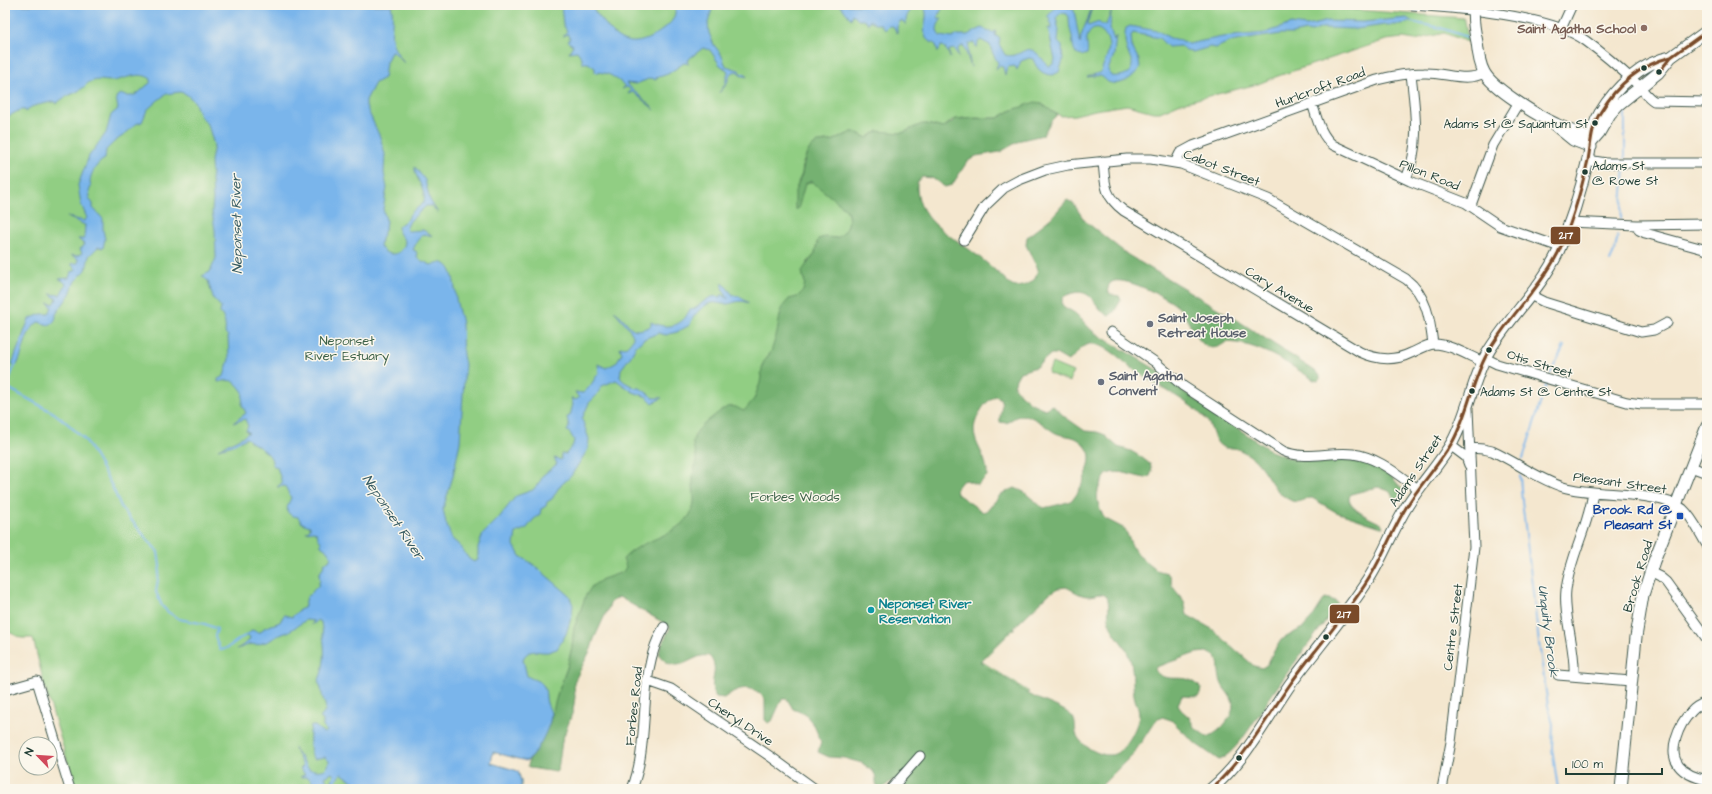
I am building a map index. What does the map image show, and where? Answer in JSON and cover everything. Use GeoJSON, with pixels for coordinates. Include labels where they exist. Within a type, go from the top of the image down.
{"type":"FeatureCollection","features":[{"type":"Feature","properties":{"kind":"main road"},"geometry":{"type":"LineString","coordinates":[[1473,7],[1473,22],[1484,73],[1495,85],[1519,102],[1547,119],[1579,133],[1591,144]]}},
{"type":"Feature","properties":{"kind":"main road","name":"Adams Street"},"geometry":{"type":"LineString","coordinates":[[1211,789],[1227,775],[1240,758],[1293,681],[1360,592],[1375,568],[1397,523],[1418,488],[1450,445],[1458,430],[1484,360],[1550,266],[1560,246],[1588,160],[1594,124],[1612,104],[1640,87],[1662,69],[1671,57],[1707,31]]}},
{"type":"Feature","properties":{"kind":"main road","name":"Adams Street"},"geometry":{"type":"LineString","coordinates":[[1612,104],[1619,87],[1630,78],[1656,61],[1671,57]]}},
{"type":"Feature","properties":{"kind":"main road","name":"Brook Road"},"geometry":{"type":"LineString","coordinates":[[1621,789],[1640,611],[1650,572],[1707,426]]}},
{"type":"Feature","properties":{"kind":"street"},"geometry":{"type":"LineString","coordinates":[[1412,5],[1473,7],[1561,29],[1586,41],[1630,78],[1654,101],[1707,102]]}},
{"type":"Feature","properties":{"kind":"street"},"geometry":{"type":"LineString","coordinates":[[1561,29],[1572,5]]}},
{"type":"Feature","properties":{"kind":"street","name":"Hurlcroft Road"},"geometry":{"type":"LineString","coordinates":[[1175,162],[1180,153],[1192,146],[1377,80],[1411,74],[1433,73],[1468,78],[1484,73]]}},
{"type":"Feature","properties":{"kind":"street"},"geometry":{"type":"LineString","coordinates":[[1406,179],[1412,163],[1416,144],[1416,122],[1411,74]]}},
{"type":"Feature","properties":{"kind":"street"},"geometry":{"type":"LineString","coordinates":[[1471,205],[1491,150],[1519,102]]}},
{"type":"Feature","properties":{"kind":"street","name":"Pillon Road"},"geometry":{"type":"LineString","coordinates":[[1312,103],[1322,132],[1330,142],[1406,179],[1471,205],[1500,226],[1560,246]]}},
{"type":"Feature","properties":{"kind":"street","name":"Cabot Street"},"geometry":{"type":"LineString","coordinates":[[964,240],[985,206],[1000,192],[1014,182],[1053,168],[1103,161],[1139,158],[1175,162],[1275,202],[1406,279],[1418,291],[1426,306],[1433,344]]}},
{"type":"Feature","properties":{"kind":"street"},"geometry":{"type":"LineString","coordinates":[[1588,160],[1606,163],[1707,163]]}},
{"type":"Feature","properties":{"kind":"street","name":"Cary Avenue"},"geometry":{"type":"LineString","coordinates":[[1103,161],[1107,193],[1124,211],[1360,352],[1374,357],[1390,359],[1406,355],[1433,344]]}},
{"type":"Feature","properties":{"kind":"street"},"geometry":{"type":"LineString","coordinates":[[1568,222],[1637,225],[1707,224]]}},
{"type":"Feature","properties":{"kind":"street"},"geometry":{"type":"LineString","coordinates":[[1637,225],[1639,230],[1649,235],[1707,250]]}},
{"type":"Feature","properties":{"kind":"street"},"geometry":{"type":"LineString","coordinates":[[1530,295],[1544,302],[1641,332],[1654,330],[1666,323]]}},
{"type":"Feature","properties":{"kind":"street"},"geometry":{"type":"LineString","coordinates":[[1111,332],[1155,362],[1183,386],[1283,451],[1297,455],[1344,453],[1365,456],[1383,464],[1418,488]]}},
{"type":"Feature","properties":{"kind":"street"},"geometry":{"type":"LineString","coordinates":[[1433,344],[1447,347],[1484,360]]}},
{"type":"Feature","properties":{"kind":"street","name":"Otis Street"},"geometry":{"type":"LineString","coordinates":[[1484,360],[1627,402],[1642,404],[1707,404]]}},
{"type":"Feature","properties":{"kind":"street","name":"Centre Street"},"geometry":{"type":"LineString","coordinates":[[1442,789],[1451,742],[1474,547],[1475,528],[1467,415],[1469,401]]}},
{"type":"Feature","properties":{"kind":"street","name":"Centre Street"},"geometry":{"type":"LineString","coordinates":[[1450,445],[1466,457],[1470,468]]}},
{"type":"Feature","properties":{"kind":"street","name":"Pleasant Street"},"geometry":{"type":"LineString","coordinates":[[1470,448],[1482,448],[1492,451],[1542,478],[1563,487],[1657,499],[1676,505],[1689,516],[1707,545]]}},
{"type":"Feature","properties":{"kind":"street"},"geometry":{"type":"LineString","coordinates":[[1691,467],[1707,473]]}},
{"type":"Feature","properties":{"kind":"street"},"geometry":{"type":"LineString","coordinates":[[1574,676],[1574,663],[1566,592],[1593,492]]}},
{"type":"Feature","properties":{"kind":"street"},"geometry":{"type":"LineString","coordinates":[[1650,572],[1666,582],[1707,639]]}},
{"type":"Feature","properties":{"kind":"street","name":"Forbes Road"},"geometry":{"type":"LineString","coordinates":[[632,789],[640,761],[648,681],[654,649],[664,627]]}},
{"type":"Feature","properties":{"kind":"street"},"geometry":{"type":"LineString","coordinates":[[1558,675],[1632,681]]}},
{"type":"Feature","properties":{"kind":"street"},"geometry":{"type":"LineString","coordinates":[[5,690],[37,681],[70,789]]}},
{"type":"Feature","properties":{"kind":"street","name":"Cheryl Drive"},"geometry":{"type":"LineString","coordinates":[[648,681],[671,690],[771,757],[815,789]]}},
{"type":"Feature","properties":{"kind":"street"},"geometry":{"type":"LineString","coordinates":[[1707,702],[1692,710],[1684,720],[1677,736],[1675,749],[1676,760],[1682,770],[1707,780]]}},
{"type":"Feature","properties":{"kind":"street"},"geometry":{"type":"LineString","coordinates":[[891,789],[920,756]]}},
{"type":"Feature","properties":{"kind":"green space","name":"Neponset River Estuary"},"geometry":{"type":"Polygon","coordinates":[[[5,5],[1291,5],[1463,18],[1465,21],[1468,42],[1444,33],[1415,40],[1403,38],[1386,40],[1258,84],[1181,103],[1160,112],[1153,112],[1127,105],[1075,115],[1061,116],[1047,109],[1031,104],[1010,111],[998,118],[963,118],[952,120],[943,128],[927,124],[915,127],[902,133],[874,133],[867,138],[858,133],[852,132],[832,141],[825,141],[815,144],[807,153],[803,163],[802,174],[798,182],[802,191],[807,182],[814,182],[846,209],[848,213],[848,227],[840,237],[825,237],[817,242],[815,254],[807,263],[803,275],[805,283],[803,291],[887,538],[1015,628],[981,661],[1029,692],[999,732],[602,579],[582,610],[574,628],[572,647],[557,705],[529,760],[493,752],[491,763],[518,771],[521,781],[521,789],[76,789],[44,684],[33,638],[21,638],[5,630],[5,5]]]}},
{"type":"Feature","properties":{"kind":"green space","name":"Forbes Woods"},"geometry":{"type":"Polygon","coordinates":[[[1035,102],[1041,103],[1057,115],[1051,121],[1043,135],[1021,140],[1000,152],[976,156],[967,162],[952,185],[945,187],[932,178],[922,177],[917,183],[918,195],[921,205],[934,223],[981,258],[1012,286],[1018,287],[1035,279],[1038,269],[1026,245],[1027,237],[1051,218],[1067,200],[1073,203],[1085,221],[1128,255],[1237,320],[1318,373],[1320,379],[1318,381],[1314,380],[1272,355],[1250,346],[1226,342],[1217,347],[1210,347],[1203,344],[1178,307],[1157,294],[1129,283],[1114,281],[1109,285],[1109,293],[1119,296],[1121,300],[1114,312],[1109,316],[1099,308],[1088,295],[1083,293],[1076,292],[1065,296],[1062,300],[1062,305],[1076,314],[1095,333],[1157,370],[1180,389],[1271,451],[1292,459],[1308,460],[1341,458],[1357,460],[1370,464],[1391,476],[1404,491],[1404,495],[1400,499],[1396,500],[1389,491],[1378,487],[1351,494],[1349,499],[1354,508],[1382,524],[1383,527],[1336,512],[1312,498],[1298,502],[1292,501],[1275,488],[1259,464],[1252,457],[1238,449],[1224,448],[1221,446],[1214,437],[1208,421],[1198,411],[1136,371],[1109,350],[1099,346],[1091,344],[1086,345],[1068,361],[1056,354],[1051,354],[1036,367],[1020,372],[1014,386],[1016,390],[1031,403],[1045,409],[1052,405],[1065,417],[1085,431],[1103,434],[1118,447],[1131,451],[1150,464],[1152,471],[1150,476],[1146,478],[1117,472],[1107,474],[1100,486],[1097,496],[1104,518],[1125,529],[1133,548],[1138,555],[1156,570],[1167,573],[1170,576],[1172,586],[1184,601],[1187,615],[1212,629],[1254,666],[1262,668],[1268,664],[1281,640],[1304,627],[1312,618],[1325,598],[1336,601],[1338,604],[1279,684],[1241,741],[1226,756],[1219,760],[1196,744],[1171,720],[1162,717],[1155,721],[1134,753],[1098,789],[1021,789],[1017,786],[1010,786],[1008,789],[909,789],[897,779],[879,789],[876,785],[876,777],[873,771],[862,763],[844,758],[829,757],[818,752],[821,742],[814,725],[805,714],[793,709],[787,699],[782,699],[772,721],[768,723],[765,720],[765,699],[755,691],[745,688],[734,691],[724,698],[716,697],[713,692],[714,666],[713,661],[709,656],[703,656],[679,665],[673,665],[666,662],[659,655],[670,628],[669,626],[619,597],[611,602],[591,649],[574,682],[575,697],[573,711],[562,741],[558,770],[556,772],[530,768],[528,766],[529,760],[537,749],[549,725],[558,692],[567,668],[572,647],[574,628],[586,595],[592,586],[603,579],[623,572],[626,567],[623,559],[631,552],[674,529],[682,524],[689,516],[694,502],[693,478],[696,455],[693,448],[693,440],[697,432],[703,425],[727,407],[733,406],[744,411],[754,399],[760,383],[763,363],[771,352],[777,333],[783,306],[789,299],[797,297],[803,291],[805,283],[802,272],[815,254],[818,239],[825,237],[837,238],[844,232],[848,225],[849,218],[846,209],[811,181],[805,184],[798,209],[795,209],[795,191],[802,174],[805,158],[810,148],[818,142],[832,141],[852,132],[867,138],[878,131],[902,133],[922,124],[943,128],[956,119],[998,118],[1010,111],[1035,102]],[[995,396],[987,402],[979,414],[975,423],[974,431],[975,438],[984,459],[987,476],[978,485],[966,480],[962,481],[956,489],[957,494],[983,512],[988,510],[1001,494],[1015,488],[1024,492],[1043,508],[1072,500],[1081,487],[1086,474],[1090,462],[1089,451],[1078,439],[1058,434],[1029,416],[1019,416],[1006,423],[1000,422],[1001,401],[1000,398],[995,396]],[[1066,587],[1059,588],[1050,593],[986,654],[980,662],[1027,693],[1059,708],[1072,716],[1077,736],[1079,740],[1087,747],[1101,754],[1115,754],[1125,746],[1129,740],[1136,726],[1139,715],[1134,695],[1131,661],[1109,622],[1108,601],[1106,596],[1100,594],[1085,596],[1066,587]],[[1206,652],[1196,653],[1156,667],[1154,670],[1165,677],[1183,678],[1195,682],[1201,688],[1198,697],[1182,696],[1178,704],[1181,710],[1189,717],[1194,727],[1207,737],[1222,727],[1227,721],[1233,704],[1230,696],[1222,684],[1215,657],[1206,652]]]}},
{"type":"Feature","properties":{"kind":"green space"},"geometry":{"type":"Polygon","coordinates":[[[1052,363],[1073,372],[1069,382],[1048,373],[1052,363]]]}},
{"type":"Feature","properties":{"kind":"water","name":"Neponset River"},"geometry":{"type":"Polygon","coordinates":[[[5,5],[391,5],[393,44],[404,63],[392,50],[386,62],[384,78],[375,83],[366,100],[366,106],[380,137],[385,154],[384,173],[387,188],[383,209],[386,220],[385,230],[380,246],[386,253],[394,254],[402,250],[404,246],[405,241],[399,233],[398,227],[423,203],[424,199],[423,190],[416,175],[415,167],[425,180],[430,200],[438,213],[432,206],[426,206],[410,221],[406,229],[408,231],[423,230],[433,236],[423,234],[417,241],[413,250],[416,251],[418,259],[431,265],[442,262],[450,270],[454,281],[457,306],[462,324],[465,364],[460,442],[453,476],[443,509],[452,539],[458,544],[469,559],[474,562],[478,560],[478,547],[483,534],[498,519],[516,496],[533,490],[541,480],[542,476],[557,464],[554,458],[561,460],[561,454],[566,454],[573,445],[574,440],[567,431],[569,427],[567,417],[570,416],[573,404],[571,398],[575,400],[579,398],[575,392],[583,393],[588,388],[599,373],[598,364],[606,368],[616,363],[622,353],[620,347],[625,348],[633,338],[629,329],[614,311],[620,315],[633,329],[638,330],[651,326],[651,322],[664,326],[672,326],[685,318],[690,310],[694,309],[709,298],[717,296],[721,297],[722,294],[728,299],[722,288],[723,283],[733,295],[738,296],[749,303],[740,301],[725,304],[708,304],[695,315],[690,325],[677,332],[666,335],[658,333],[644,339],[636,346],[631,356],[621,369],[621,379],[635,388],[640,388],[654,398],[662,398],[653,403],[647,397],[633,392],[616,380],[602,386],[596,396],[589,403],[582,419],[589,439],[588,449],[571,476],[559,487],[552,499],[547,502],[546,506],[541,509],[540,514],[527,528],[516,533],[514,545],[520,556],[534,565],[569,595],[573,605],[572,615],[566,634],[557,649],[548,652],[534,651],[525,655],[523,659],[527,676],[543,685],[546,701],[551,712],[550,720],[542,740],[534,753],[526,761],[493,752],[491,763],[518,771],[521,781],[521,789],[360,789],[355,783],[341,773],[339,778],[336,780],[336,789],[331,789],[334,785],[332,781],[334,775],[332,773],[325,777],[327,782],[323,784],[313,783],[308,777],[300,777],[305,774],[300,769],[303,766],[294,748],[309,769],[322,770],[329,765],[329,761],[325,757],[314,759],[311,753],[310,743],[311,726],[315,726],[324,733],[327,731],[323,727],[323,720],[320,718],[326,709],[326,706],[318,682],[324,659],[324,644],[321,622],[318,620],[311,625],[314,621],[306,620],[288,632],[269,641],[256,645],[251,644],[237,649],[249,641],[250,637],[245,636],[253,630],[256,632],[261,632],[264,628],[280,622],[284,615],[292,617],[299,610],[304,608],[307,597],[318,586],[320,580],[319,575],[325,563],[329,561],[331,557],[329,552],[321,546],[317,533],[314,531],[306,532],[310,529],[310,526],[302,523],[298,517],[288,513],[287,508],[291,498],[285,486],[277,487],[282,483],[277,467],[272,465],[272,460],[267,453],[247,438],[230,446],[218,449],[249,432],[246,431],[248,426],[245,419],[233,423],[246,413],[242,405],[243,392],[233,381],[218,382],[218,379],[224,376],[229,359],[228,336],[225,333],[225,323],[220,313],[221,307],[213,298],[208,281],[202,276],[210,272],[216,258],[215,230],[212,212],[213,199],[211,161],[214,145],[209,128],[200,116],[194,101],[186,94],[180,92],[166,94],[147,110],[142,122],[136,124],[106,150],[105,159],[99,163],[90,179],[91,186],[89,192],[89,198],[93,204],[93,208],[103,219],[105,239],[103,248],[98,247],[89,256],[86,270],[75,281],[70,294],[56,314],[54,322],[49,325],[38,322],[33,326],[27,336],[17,365],[12,364],[29,319],[41,314],[49,314],[52,307],[48,303],[54,304],[57,299],[50,294],[60,295],[66,284],[59,279],[69,278],[71,272],[75,271],[76,269],[71,264],[78,263],[78,259],[71,255],[77,256],[82,253],[80,249],[84,246],[84,244],[78,239],[84,239],[85,225],[67,217],[84,221],[87,218],[81,204],[78,185],[89,156],[106,133],[111,115],[118,109],[116,97],[120,94],[125,96],[133,96],[150,83],[151,79],[146,76],[137,75],[112,81],[100,80],[89,82],[80,90],[62,99],[56,104],[56,102],[54,102],[31,107],[26,112],[25,110],[20,110],[9,116],[5,113],[5,5]]]}},
{"type":"Feature","properties":{"kind":"water"},"geometry":{"type":"Polygon","coordinates":[[[561,5],[592,5],[596,13],[613,33],[621,39],[636,42],[651,37],[669,24],[674,17],[675,5],[711,5],[712,9],[708,23],[709,33],[714,45],[721,54],[726,66],[739,70],[740,73],[745,74],[747,77],[740,75],[737,71],[731,73],[726,85],[719,93],[725,84],[728,71],[720,65],[710,50],[703,48],[690,58],[687,62],[689,64],[684,63],[668,74],[656,78],[656,80],[651,78],[636,84],[626,83],[655,110],[633,92],[628,94],[631,90],[627,87],[622,89],[625,86],[612,76],[599,72],[595,73],[595,68],[588,63],[582,63],[582,58],[577,51],[569,52],[573,45],[568,42],[570,38],[568,34],[563,36],[567,31],[563,24],[561,5]]]}},
{"type":"Feature","properties":{"kind":"water"},"geometry":{"type":"Polygon","coordinates":[[[840,5],[942,6],[943,7],[938,16],[939,19],[942,19],[937,28],[940,36],[952,38],[956,35],[967,35],[982,28],[992,33],[996,31],[995,35],[1000,39],[999,44],[1005,55],[1012,56],[1025,50],[1034,51],[1049,66],[1053,64],[1055,60],[1048,28],[1051,29],[1050,19],[1047,17],[1056,7],[1066,7],[1074,10],[1080,44],[1081,36],[1092,7],[1088,26],[1099,22],[1101,25],[1106,25],[1111,12],[1110,29],[1114,40],[1116,36],[1114,55],[1108,70],[1111,76],[1121,76],[1130,71],[1132,62],[1128,54],[1125,37],[1126,28],[1130,26],[1158,31],[1170,38],[1181,40],[1188,44],[1222,37],[1265,33],[1291,24],[1307,26],[1328,21],[1363,22],[1407,18],[1413,22],[1407,22],[1402,25],[1385,25],[1357,29],[1322,28],[1312,32],[1306,31],[1292,34],[1281,34],[1229,42],[1216,48],[1210,47],[1193,52],[1186,51],[1181,46],[1168,47],[1159,38],[1133,33],[1131,36],[1132,47],[1139,60],[1140,67],[1130,78],[1122,82],[1113,83],[1108,82],[1100,76],[1087,77],[1101,72],[1108,54],[1109,47],[1107,38],[1102,31],[1098,29],[1091,31],[1087,38],[1087,54],[1082,56],[1079,55],[1073,47],[1069,17],[1067,14],[1061,13],[1056,18],[1059,30],[1058,42],[1062,46],[1063,61],[1059,72],[1053,75],[1043,73],[1036,66],[1033,59],[1029,58],[1021,61],[1017,70],[1015,66],[1007,67],[1005,75],[1003,67],[999,66],[996,69],[998,63],[990,45],[981,40],[978,42],[977,48],[974,43],[969,44],[968,52],[971,67],[964,46],[958,49],[958,57],[955,49],[949,50],[950,58],[948,52],[943,46],[941,46],[938,52],[936,45],[926,38],[924,30],[926,11],[924,7],[916,7],[910,11],[907,17],[906,25],[903,21],[900,21],[897,27],[897,33],[893,26],[889,26],[885,30],[881,24],[875,24],[870,20],[868,24],[866,20],[858,20],[853,14],[851,19],[840,5]]]}},
{"type":"Feature","properties":{"kind":"waterway","name":"Unquity Brook"},"geometry":{"type":"LineString","coordinates":[[1411,22],[1441,28],[1467,37]]}},
{"type":"Feature","properties":{"kind":"waterway","name":"Unquity Brook"},"geometry":{"type":"LineString","coordinates":[[1625,109],[1625,158]]}},
{"type":"Feature","properties":{"kind":"waterway","name":"Unquity Brook"},"geometry":{"type":"LineString","coordinates":[[1621,219],[1625,167]]}},
{"type":"Feature","properties":{"kind":"waterway","name":"Unquity Brook"},"geometry":{"type":"LineString","coordinates":[[1610,261],[1615,250],[1618,235]]}},
{"type":"Feature","properties":{"kind":"waterway","name":"Unquity Brook"},"geometry":{"type":"LineString","coordinates":[[1550,374],[1564,346]]}},
{"type":"Feature","properties":{"kind":"waterway"},"geometry":{"type":"LineString","coordinates":[[5,392],[13,369],[16,365]]}},
{"type":"Feature","properties":{"kind":"waterway"},"geometry":{"type":"LineString","coordinates":[[5,370],[11,372]]}},
{"type":"Feature","properties":{"kind":"waterway","name":"Unquity Brook"},"geometry":{"type":"LineString","coordinates":[[1523,459],[1546,385]]}},
{"type":"Feature","properties":{"kind":"waterway"},"geometry":{"type":"LineString","coordinates":[[8,388],[54,413],[86,441],[112,486],[122,509],[158,552],[160,566],[156,592],[162,606],[179,619],[205,624],[217,629],[215,636],[220,650],[223,650],[245,636]]}},
{"type":"Feature","properties":{"kind":"waterway","name":"Unquity Brook"},"geometry":{"type":"LineString","coordinates":[[1520,476],[1539,643],[1548,706],[1553,724],[1552,748],[1558,789]]}},
{"type":"Feature","properties":{"kind":"transit line","name":"217"},"geometry":{"type":"LineString","coordinates":[[1659,72],[1671,57],[1707,31]]}},
{"type":"Feature","properties":{"kind":"transit line","name":"217"},"geometry":{"type":"LineString","coordinates":[[1211,789],[1244,752],[1291,683],[1359,594],[1383,553],[1407,506],[1453,441],[1463,419],[1477,375],[1487,354],[1504,328],[1542,279],[1563,242],[1579,195],[1588,160],[1593,130],[1597,118],[1606,103],[1621,86],[1639,71],[1649,65],[1671,57]]}},
{"type":"Feature","properties":{"kind":"place","name":"Saint Agatha School"},"geometry":{"type":"Point","coordinates":[1644,28]}},
{"type":"Feature","properties":{"kind":"place","name":"Adams St @ Squantum St"},"geometry":{"type":"Point","coordinates":[1595,123]}},
{"type":"Feature","properties":{"kind":"place","name":"Adams St @ Rowe St"},"geometry":{"type":"Point","coordinates":[1585,172]}},
{"type":"Feature","properties":{"kind":"place","name":"Saint Joseph Retreat House"},"geometry":{"type":"Point","coordinates":[1150,324]}},
{"type":"Feature","properties":{"kind":"place","name":"Saint Agatha Convent"},"geometry":{"type":"Point","coordinates":[1101,382]}},
{"type":"Feature","properties":{"kind":"place","name":"Adams St @ Centre St"},"geometry":{"type":"Point","coordinates":[1472,391]}},
{"type":"Feature","properties":{"kind":"place","name":"Brook Rd @ Pleasant St"},"geometry":{"type":"Point","coordinates":[1680,516]}},
{"type":"Feature","properties":{"kind":"place","name":"Neponset River Reservation"},"geometry":{"type":"Point","coordinates":[871,610]}}]}
